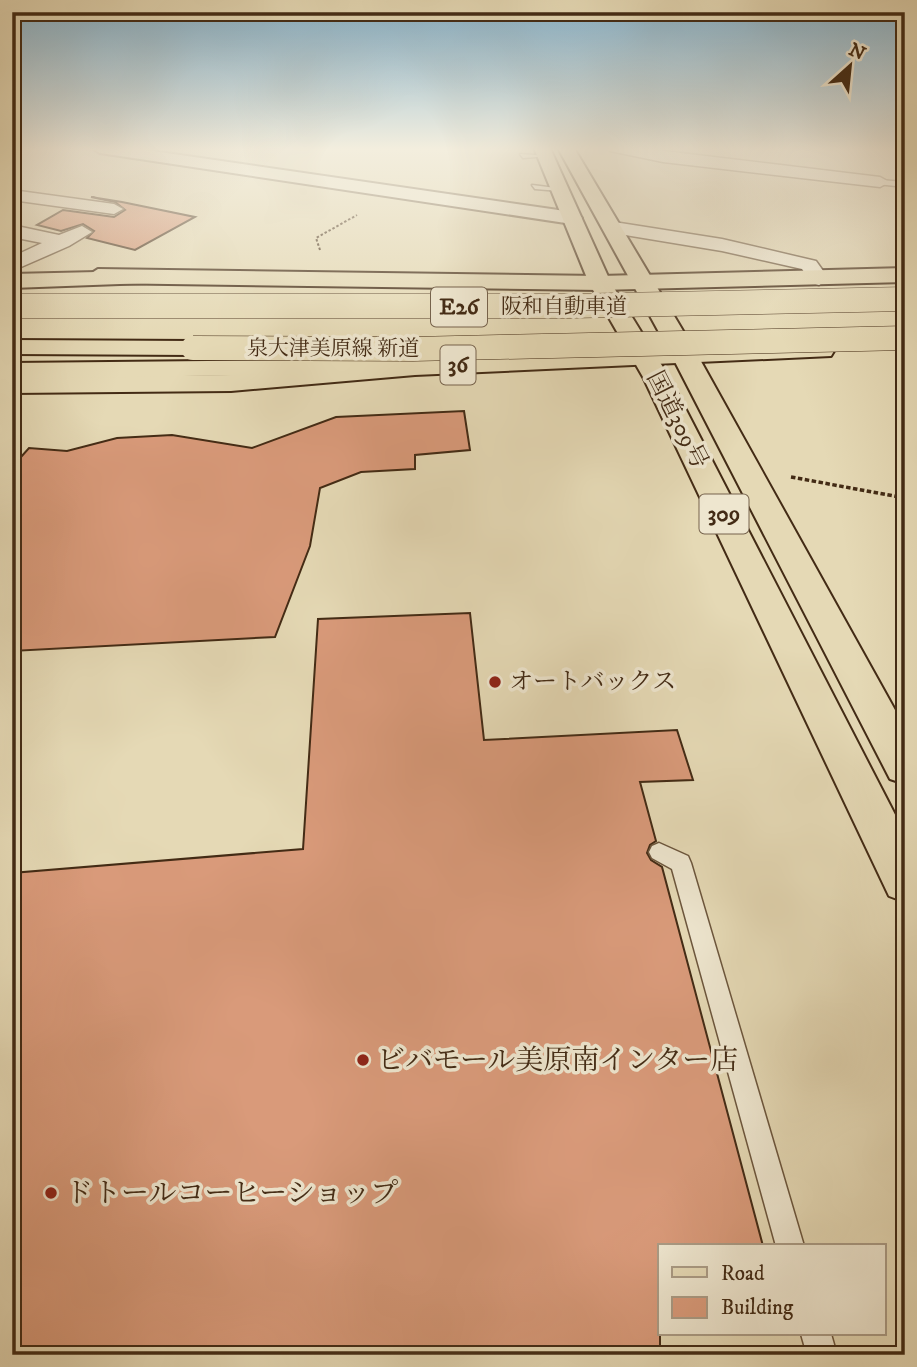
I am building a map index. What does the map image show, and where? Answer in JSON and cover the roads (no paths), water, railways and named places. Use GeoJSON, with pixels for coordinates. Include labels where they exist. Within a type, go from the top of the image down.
{"type":"FeatureCollection","features":[{"type":"Feature","properties":{"kind":"main road","name":"国道309号"},"geometry":{"type":"LineString","coordinates":[[567,212],[600,283],[646,359],[905,881]]}},
{"type":"Feature","properties":{"kind":"main road","name":"国道309号"},"geometry":{"type":"LineString","coordinates":[[599,212],[614,228],[640,282],[685,356],[905,767]]}},
{"type":"Feature","properties":{"kind":"main road"},"geometry":{"type":"LineString","coordinates":[[12,275],[600,283],[905,275]]}},
{"type":"Feature","properties":{"kind":"main road"},"geometry":{"type":"LineString","coordinates":[[12,281],[139,278]]}},
{"type":"Feature","properties":{"kind":"main road"},"geometry":{"type":"LineString","coordinates":[[12,296],[400,298],[905,289]]}},
{"type":"Feature","properties":{"kind":"main road","name":"阪和自動車道"},"geometry":{"type":"LineString","coordinates":[[12,306],[565,307],[755,305],[905,299]]}},
{"type":"Feature","properties":{"kind":"main road","name":"阪和自動車道"},"geometry":{"type":"LineString","coordinates":[[12,330],[449,332],[905,324]]}},
{"type":"Feature","properties":{"kind":"main road","name":"泉大津美原線 新道"},"geometry":{"type":"LineString","coordinates":[[414,358],[905,338]]}},
{"type":"Feature","properties":{"kind":"main road"},"geometry":{"type":"LineString","coordinates":[[12,347],[191,354],[414,358]]}},
{"type":"Feature","properties":{"kind":"main road","name":"36"},"geometry":{"type":"LineString","coordinates":[[12,385],[231,383],[414,358],[646,359],[905,347]]}},
{"type":"Feature","properties":{"kind":"main road"},"geometry":{"type":"LineString","coordinates":[[12,359],[191,354]]}},
{"type":"Feature","properties":{"kind":"main road"},"geometry":{"type":"LineString","coordinates":[[12,371],[414,358]]}},
{"type":"Feature","properties":{"kind":"street"},"geometry":{"type":"LineString","coordinates":[[532,212],[572,218]]}},
{"type":"Feature","properties":{"kind":"street"},"geometry":{"type":"LineString","coordinates":[[614,228],[722,245],[809,265],[819,279]]}},
{"type":"Feature","properties":{"kind":"street"},"geometry":{"type":"LineString","coordinates":[[12,231],[62,242]]}},
{"type":"Feature","properties":{"kind":"street"},"geometry":{"type":"LineString","coordinates":[[12,265],[82,233]]}},
{"type":"Feature","properties":{"kind":"lane"},"geometry":{"type":"LineString","coordinates":[[659,852],[681,863],[789,1244]]}},
{"type":"Feature","properties":{"kind":"lane"},"geometry":{"type":"LineString","coordinates":[[817,1336],[822,1355]]}},
{"type":"Feature","properties":{"kind":"place","name":"オートバックス"},"geometry":{"type":"Point","coordinates":[495,682]}},
{"type":"Feature","properties":{"kind":"place","name":"ビバモール美原南インター店"},"geometry":{"type":"Point","coordinates":[363,1060]}},
{"type":"Feature","properties":{"kind":"place","name":"ドトールコーヒーショップ"},"geometry":{"type":"Point","coordinates":[51,1193]}}]}
